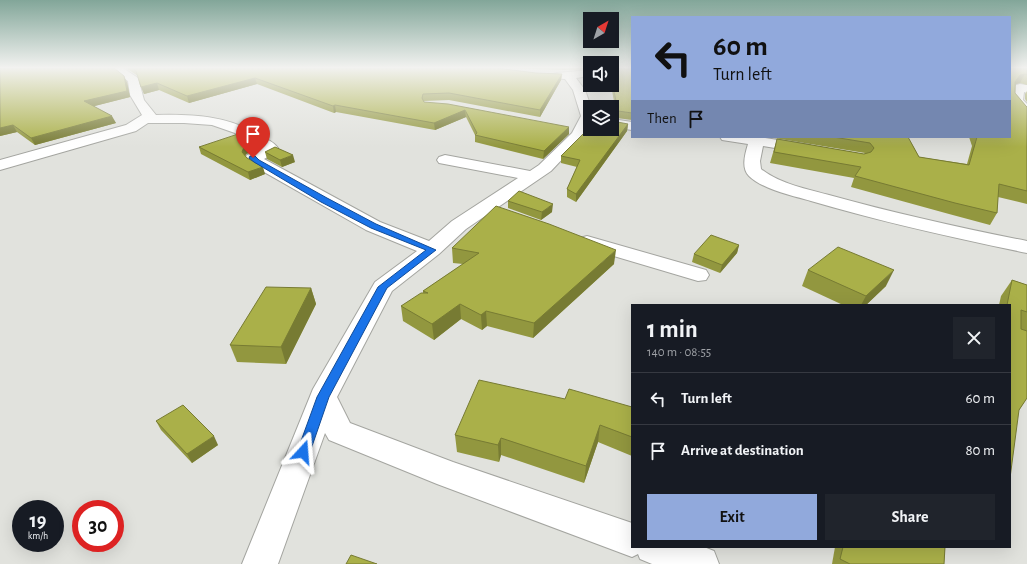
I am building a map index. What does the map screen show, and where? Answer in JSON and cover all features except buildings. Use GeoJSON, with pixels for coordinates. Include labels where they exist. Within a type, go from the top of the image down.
{"type":"FeatureCollection","features":[{"type":"Feature","properties":{"kind":"street"},"geometry":{"type":"LineString","coordinates":[[136,94],[150,116],[147,118]]}},
{"type":"Feature","properties":{"kind":"street"},"geometry":{"type":"LineString","coordinates":[[260,564],[294,480],[323,397],[383,287],[432,250],[459,225],[496,212],[578,135],[581,125],[588,116],[580,94]]}},
{"type":"Feature","properties":{"kind":"street"},"geometry":{"type":"LineString","coordinates":[[1018,94],[1018,101],[1027,112]]}},
{"type":"Feature","properties":{"kind":"street"},"geometry":{"type":"LineString","coordinates":[[0,165],[131,128],[147,118],[200,120],[221,123],[243,132],[270,148],[270,150],[253,158],[256,161],[373,226],[432,250]]}},
{"type":"Feature","properties":{"kind":"street"},"geometry":{"type":"LineString","coordinates":[[619,125],[631,126]]}},
{"type":"Feature","properties":{"kind":"street"},"geometry":{"type":"LineString","coordinates":[[734,138],[818,151]]}},
{"type":"Feature","properties":{"kind":"street"},"geometry":{"type":"LineString","coordinates":[[757,141],[753,156],[752,168],[755,174],[775,185],[839,203],[1027,248]]}},
{"type":"Feature","properties":{"kind":"street"},"geometry":{"type":"LineString","coordinates":[[445,160],[533,176]]}},
{"type":"Feature","properties":{"kind":"street"},"geometry":{"type":"LineString","coordinates":[[569,236],[698,275]]}},
{"type":"Feature","properties":{"kind":"street"},"geometry":{"type":"LineString","coordinates":[[323,397],[340,431],[448,474],[631,540]]}},
{"type":"Feature","properties":{"kind":"street"},"geometry":{"type":"LineString","coordinates":[[656,548],[701,564]]}},
{"type":"Feature","properties":{"kind":"route"},"geometry":{"type":"LineString","coordinates":[[253,158],[324,200],[373,226],[432,250],[383,287],[323,397],[303,452]]}}]}
